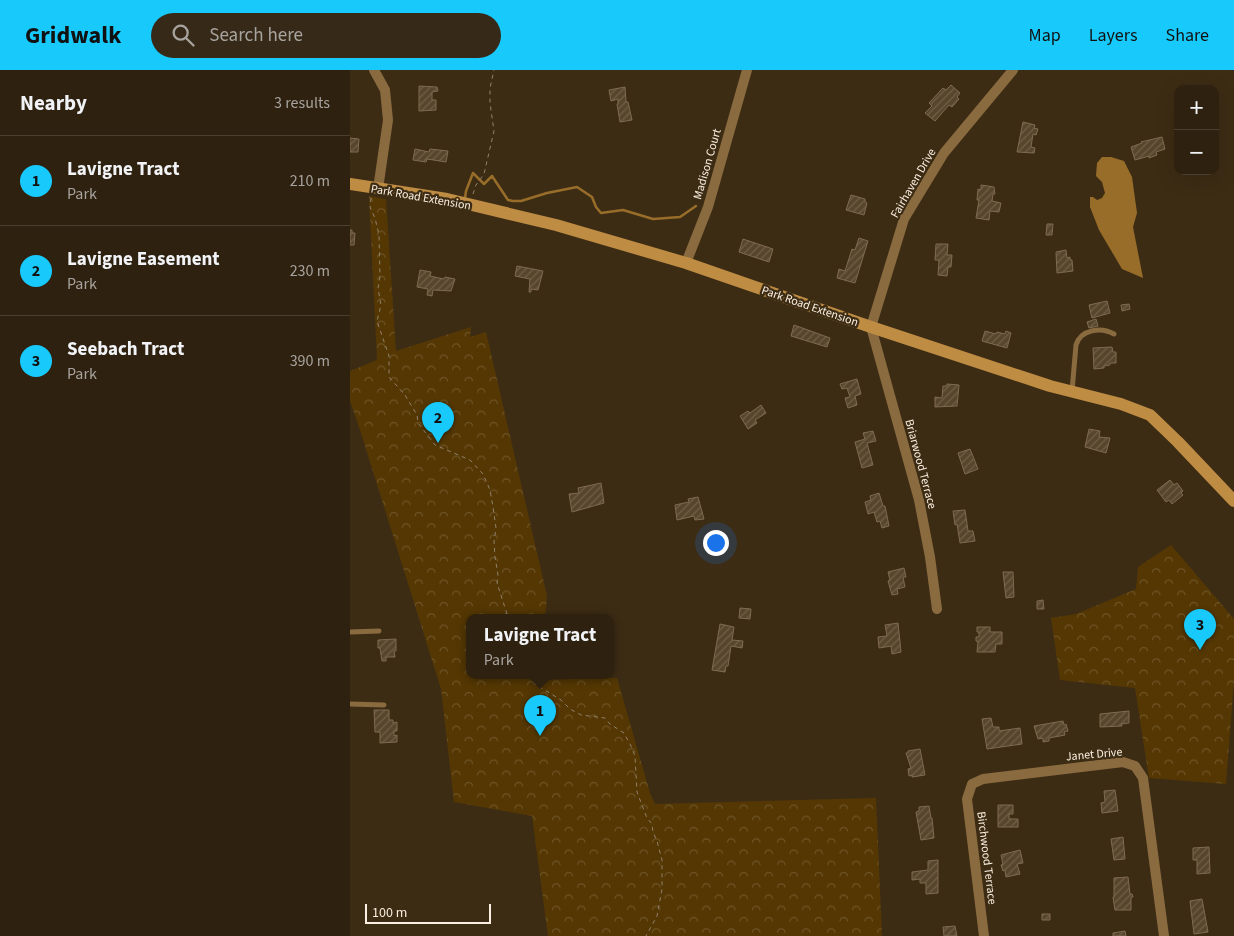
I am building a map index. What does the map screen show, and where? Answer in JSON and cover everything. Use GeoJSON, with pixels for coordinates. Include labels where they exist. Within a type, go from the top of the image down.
{"type":"FeatureCollection","features":[{"type":"Feature","properties":{"kind":"street"},"geometry":{"type":"LineString","coordinates":[[374,70],[385,90],[388,120],[376,188]]}},
{"type":"Feature","properties":{"kind":"street","name":"Madison Court"},"geometry":{"type":"LineString","coordinates":[[686,263],[708,207],[747,70]]}},
{"type":"Feature","properties":{"kind":"street","name":"Fairhaven Drive"},"geometry":{"type":"LineString","coordinates":[[871,328],[904,220],[944,153],[1013,70]]}},
{"type":"Feature","properties":{"kind":"street","name":"Park Road Extension"},"geometry":{"type":"LineString","coordinates":[[350,184],[447,199],[556,225],[686,263],[871,328],[1050,386],[1121,404],[1150,415],[1234,501]]}},
{"type":"Feature","properties":{"kind":"street","name":"Briarwood Terrace"},"geometry":{"type":"LineString","coordinates":[[871,328],[919,500],[930,557],[937,609]]}},
{"type":"Feature","properties":{"kind":"street","name":"Janet Drive"},"geometry":{"type":"LineString","coordinates":[[972,784],[983,778],[1123,762],[1136,766],[1144,778],[1164,936]]}},
{"type":"Feature","properties":{"kind":"street","name":"Birchwood Terrace"},"geometry":{"type":"LineString","coordinates":[[972,784],[967,799],[984,936]]}},
{"type":"Feature","properties":{"kind":"lane"},"geometry":{"type":"LineString","coordinates":[[1072,391],[1078,338],[1083,334],[1102,330],[1114,334]]}},
{"type":"Feature","properties":{"kind":"lane"},"geometry":{"type":"LineString","coordinates":[[350,632],[378,631]]}},
{"type":"Feature","properties":{"kind":"lane"},"geometry":{"type":"LineString","coordinates":[[350,704],[384,705]]}},
{"type":"Feature","properties":{"kind":"path"},"geometry":{"type":"LineString","coordinates":[[472,205],[476,185],[484,174],[494,131],[490,88],[494,70]]}},
{"type":"Feature","properties":{"kind":"path"},"geometry":{"type":"LineString","coordinates":[[376,188],[371,196],[370,207],[376,218],[379,235],[380,277],[378,288],[382,306],[377,321],[389,356],[389,377],[404,395],[417,415],[418,423],[435,445],[470,460],[483,474],[490,490],[493,507],[498,583],[507,614]]}},
{"type":"Feature","properties":{"kind":"path"},"geometry":{"type":"LineString","coordinates":[[532,679],[561,700],[570,709],[581,715],[605,718],[624,734],[631,746],[635,756],[634,766],[637,792],[647,818],[652,824],[662,860],[662,889],[658,916],[646,936]]}},
{"type":"Feature","properties":{"kind":"green space"},"geometry":{"type":"Polygon","coordinates":[[[369,196],[386,199],[396,351],[471,327],[470,337],[486,332],[547,596],[545,614],[466,614],[466,679],[617,678],[650,793],[655,804],[876,798],[882,936],[548,936],[532,816],[454,802],[441,689],[350,401],[350,371],[377,360],[369,196]]]}},
{"type":"Feature","properties":{"kind":"green space"},"geometry":{"type":"Polygon","coordinates":[[[1171,545],[1234,619],[1234,681],[1226,784],[1149,778],[1135,688],[1060,680],[1051,618],[1076,614],[1136,589],[1138,567],[1171,545]]]}},
{"type":"Feature","properties":{"kind":"shaded area"},"geometry":{"type":"Polygon","coordinates":[[[1102,157],[1111,157],[1124,161],[1132,177],[1137,213],[1133,227],[1143,278],[1122,269],[1099,230],[1090,207],[1090,197],[1097,200],[1102,198],[1105,193],[1102,182],[1096,176],[1097,163],[1102,157]]]}},
{"type":"Feature","properties":{"kind":"building"},"geometry":{"type":"Polygon","coordinates":[[[951,85],[960,93],[957,97],[959,99],[952,107],[949,105],[935,121],[925,113],[932,106],[929,103],[943,88],[946,90],[951,85]]]}},
{"type":"Feature","properties":{"kind":"building"},"geometry":{"type":"Polygon","coordinates":[[[419,86],[437,87],[438,91],[432,92],[432,100],[436,100],[436,110],[419,111],[419,86]]]}},
{"type":"Feature","properties":{"kind":"building"},"geometry":{"type":"Polygon","coordinates":[[[625,87],[626,102],[628,102],[632,120],[620,122],[618,99],[611,101],[609,90],[625,87]]]}},
{"type":"Feature","properties":{"kind":"building"},"geometry":{"type":"Polygon","coordinates":[[[1023,122],[1035,125],[1034,128],[1038,129],[1036,135],[1033,134],[1031,147],[1035,148],[1034,153],[1017,152],[1023,122]]]}},
{"type":"Feature","properties":{"kind":"building"},"geometry":{"type":"Polygon","coordinates":[[[1162,137],[1165,149],[1156,152],[1157,155],[1149,158],[1149,156],[1135,160],[1131,147],[1141,142],[1162,137]]]}},
{"type":"Feature","properties":{"kind":"building"},"geometry":{"type":"Polygon","coordinates":[[[350,138],[359,139],[358,152],[350,152],[350,138]]]}},
{"type":"Feature","properties":{"kind":"building"},"geometry":{"type":"Polygon","coordinates":[[[415,149],[429,152],[430,149],[448,151],[446,162],[427,159],[426,162],[413,160],[415,149]]]}},
{"type":"Feature","properties":{"kind":"building"},"geometry":{"type":"Polygon","coordinates":[[[981,185],[994,187],[995,194],[993,194],[992,201],[1001,203],[999,212],[990,211],[989,220],[976,218],[979,200],[977,200],[978,189],[981,190],[981,185]]]}},
{"type":"Feature","properties":{"kind":"building"},"geometry":{"type":"Polygon","coordinates":[[[851,195],[865,199],[867,203],[864,215],[846,210],[851,195]]]}},
{"type":"Feature","properties":{"kind":"building"},"geometry":{"type":"Polygon","coordinates":[[[1047,224],[1053,224],[1052,235],[1046,235],[1047,224]]]}},
{"type":"Feature","properties":{"kind":"building"},"geometry":{"type":"Polygon","coordinates":[[[350,230],[352,230],[352,233],[355,233],[354,245],[350,245],[350,230]]]}},
{"type":"Feature","properties":{"kind":"building"},"geometry":{"type":"Polygon","coordinates":[[[859,238],[868,241],[855,283],[837,278],[839,269],[845,271],[852,249],[855,250],[859,238]]]}},
{"type":"Feature","properties":{"kind":"building"},"geometry":{"type":"Polygon","coordinates":[[[743,239],[773,249],[769,262],[739,252],[743,239]]]}},
{"type":"Feature","properties":{"kind":"building"},"geometry":{"type":"Polygon","coordinates":[[[936,244],[948,244],[947,255],[952,255],[951,267],[948,267],[947,276],[938,275],[939,260],[935,260],[936,244]]]}},
{"type":"Feature","properties":{"kind":"building"},"geometry":{"type":"Polygon","coordinates":[[[1066,250],[1067,258],[1070,257],[1070,260],[1072,260],[1073,271],[1057,273],[1056,252],[1066,250]]]}},
{"type":"Feature","properties":{"kind":"building"},"geometry":{"type":"Polygon","coordinates":[[[517,266],[543,271],[538,290],[531,289],[531,292],[529,292],[530,279],[515,276],[517,266]]]}},
{"type":"Feature","properties":{"kind":"building"},"geometry":{"type":"Polygon","coordinates":[[[420,270],[431,272],[430,276],[455,279],[451,291],[433,290],[432,296],[427,295],[428,289],[417,287],[420,270]]]}},
{"type":"Feature","properties":{"kind":"building"},"geometry":{"type":"Polygon","coordinates":[[[1107,301],[1110,313],[1092,318],[1089,305],[1107,301]]]}},
{"type":"Feature","properties":{"kind":"building"},"geometry":{"type":"Polygon","coordinates":[[[1129,304],[1130,309],[1122,311],[1121,305],[1129,304]]]}},
{"type":"Feature","properties":{"kind":"building"},"geometry":{"type":"Polygon","coordinates":[[[1096,319],[1098,326],[1089,328],[1087,322],[1096,319]]]}},
{"type":"Feature","properties":{"kind":"building"},"geometry":{"type":"Polygon","coordinates":[[[794,325],[830,338],[827,347],[791,336],[794,325]]]}},
{"type":"Feature","properties":{"kind":"building"},"geometry":{"type":"Polygon","coordinates":[[[985,331],[996,334],[997,332],[1005,334],[1006,331],[1011,333],[1007,348],[982,341],[985,331]]]}},
{"type":"Feature","properties":{"kind":"building"},"geometry":{"type":"Polygon","coordinates":[[[1112,347],[1113,352],[1116,352],[1116,363],[1110,363],[1110,365],[1104,366],[1104,368],[1094,369],[1093,348],[1112,347]]]}},
{"type":"Feature","properties":{"kind":"building"},"geometry":{"type":"Polygon","coordinates":[[[857,379],[861,394],[855,396],[857,405],[848,408],[845,398],[850,397],[847,388],[842,389],[840,384],[857,379]]]}},
{"type":"Feature","properties":{"kind":"building"},"geometry":{"type":"Polygon","coordinates":[[[947,384],[959,385],[957,406],[935,407],[935,397],[942,398],[943,386],[947,386],[947,384]]]}},
{"type":"Feature","properties":{"kind":"building"},"geometry":{"type":"Polygon","coordinates":[[[761,405],[766,413],[755,420],[757,423],[748,429],[740,416],[748,411],[750,413],[761,405]]]}},
{"type":"Feature","properties":{"kind":"building"},"geometry":{"type":"Polygon","coordinates":[[[1089,429],[1100,431],[1099,437],[1110,438],[1106,453],[1085,447],[1089,429]]]}},
{"type":"Feature","properties":{"kind":"building"},"geometry":{"type":"Polygon","coordinates":[[[873,431],[876,441],[867,443],[873,465],[862,468],[855,442],[865,439],[863,433],[873,431]]]}},
{"type":"Feature","properties":{"kind":"building"},"geometry":{"type":"Polygon","coordinates":[[[970,449],[978,469],[965,474],[958,453],[970,449]]]}},
{"type":"Feature","properties":{"kind":"building"},"geometry":{"type":"Polygon","coordinates":[[[1170,480],[1174,485],[1177,483],[1183,491],[1181,493],[1183,495],[1172,504],[1169,500],[1166,502],[1157,490],[1170,480]]]}},
{"type":"Feature","properties":{"kind":"building"},"geometry":{"type":"Polygon","coordinates":[[[601,483],[604,503],[572,512],[569,494],[579,493],[578,488],[601,483]]]}},
{"type":"Feature","properties":{"kind":"building"},"geometry":{"type":"Polygon","coordinates":[[[879,493],[883,506],[885,506],[889,526],[882,528],[880,521],[877,522],[874,512],[868,514],[865,502],[871,500],[870,496],[879,493]]]}},
{"type":"Feature","properties":{"kind":"building"},"geometry":{"type":"Polygon","coordinates":[[[698,497],[704,519],[695,520],[694,516],[677,520],[675,505],[689,502],[688,499],[698,497]]]}},
{"type":"Feature","properties":{"kind":"building"},"geometry":{"type":"Polygon","coordinates":[[[965,510],[968,531],[973,531],[975,541],[960,543],[953,511],[965,510]]]}},
{"type":"Feature","properties":{"kind":"building"},"geometry":{"type":"Polygon","coordinates":[[[904,568],[906,577],[903,577],[905,587],[897,589],[898,594],[892,595],[888,581],[890,580],[888,572],[904,568]]]}},
{"type":"Feature","properties":{"kind":"building"},"geometry":{"type":"Polygon","coordinates":[[[1003,572],[1013,572],[1014,597],[1006,598],[1003,572]]]}},
{"type":"Feature","properties":{"kind":"building"},"geometry":{"type":"Polygon","coordinates":[[[1043,600],[1044,609],[1037,609],[1037,601],[1043,600]]]}},
{"type":"Feature","properties":{"kind":"building"},"geometry":{"type":"Polygon","coordinates":[[[740,608],[751,609],[750,619],[739,618],[740,608]]]}},
{"type":"Feature","properties":{"kind":"building"},"geometry":{"type":"Polygon","coordinates":[[[898,623],[901,652],[892,654],[891,646],[879,648],[878,637],[887,636],[885,625],[898,623]]]}},
{"type":"Feature","properties":{"kind":"building"},"geometry":{"type":"Polygon","coordinates":[[[720,624],[734,627],[732,640],[743,641],[742,648],[731,646],[728,666],[726,666],[725,672],[712,670],[720,624]]]}},
{"type":"Feature","properties":{"kind":"building"},"geometry":{"type":"Polygon","coordinates":[[[977,627],[990,627],[990,632],[1002,632],[1002,644],[996,644],[995,652],[977,652],[978,642],[976,637],[979,637],[979,632],[977,632],[977,627]]]}},
{"type":"Feature","properties":{"kind":"building"},"geometry":{"type":"Polygon","coordinates":[[[396,639],[395,657],[386,657],[386,661],[382,661],[378,640],[396,639]]]}},
{"type":"Feature","properties":{"kind":"building"},"geometry":{"type":"Polygon","coordinates":[[[374,710],[389,710],[389,720],[393,720],[393,723],[397,722],[397,731],[394,731],[394,736],[397,735],[397,742],[380,743],[380,732],[375,732],[374,710]]]}},
{"type":"Feature","properties":{"kind":"building"},"geometry":{"type":"Polygon","coordinates":[[[1129,711],[1129,723],[1121,724],[1122,726],[1100,727],[1100,714],[1129,711]]]}},
{"type":"Feature","properties":{"kind":"building"},"geometry":{"type":"Polygon","coordinates":[[[991,718],[993,727],[999,727],[999,731],[1020,728],[1022,744],[987,749],[982,719],[991,718]]]}},
{"type":"Feature","properties":{"kind":"building"},"geometry":{"type":"Polygon","coordinates":[[[1063,721],[1068,731],[1064,732],[1065,735],[1049,738],[1049,741],[1043,742],[1043,738],[1038,739],[1034,726],[1063,721]]]}},
{"type":"Feature","properties":{"kind":"building"},"geometry":{"type":"Polygon","coordinates":[[[920,749],[925,775],[909,776],[908,769],[911,768],[906,753],[920,749]]]}},
{"type":"Feature","properties":{"kind":"building"},"geometry":{"type":"Polygon","coordinates":[[[1115,790],[1118,811],[1102,813],[1101,803],[1105,802],[1104,791],[1115,790]]]}},
{"type":"Feature","properties":{"kind":"building"},"geometry":{"type":"Polygon","coordinates":[[[998,805],[1013,805],[1013,814],[1009,814],[1009,819],[1018,819],[1018,827],[998,827],[998,805]]]}},
{"type":"Feature","properties":{"kind":"building"},"geometry":{"type":"Polygon","coordinates":[[[929,806],[934,838],[921,840],[916,812],[919,811],[919,807],[929,806]]]}},
{"type":"Feature","properties":{"kind":"building"},"geometry":{"type":"Polygon","coordinates":[[[1123,837],[1125,859],[1114,860],[1111,839],[1123,837]]]}},
{"type":"Feature","properties":{"kind":"building"},"geometry":{"type":"Polygon","coordinates":[[[1209,847],[1210,873],[1197,874],[1197,860],[1193,860],[1193,848],[1209,847]]]}},
{"type":"Feature","properties":{"kind":"building"},"geometry":{"type":"Polygon","coordinates":[[[1020,850],[1023,863],[1017,864],[1020,874],[1006,877],[1005,870],[1003,871],[1001,865],[1003,864],[1001,855],[1020,850]]]}},
{"type":"Feature","properties":{"kind":"building"},"geometry":{"type":"Polygon","coordinates":[[[938,860],[938,893],[926,894],[926,883],[920,883],[920,879],[912,880],[912,872],[928,870],[928,861],[938,860]]]}},
{"type":"Feature","properties":{"kind":"building"},"geometry":{"type":"Polygon","coordinates":[[[1128,877],[1130,894],[1133,897],[1131,897],[1131,910],[1115,910],[1113,897],[1114,878],[1128,877]]]}},
{"type":"Feature","properties":{"kind":"building"},"geometry":{"type":"Polygon","coordinates":[[[1202,899],[1208,932],[1194,934],[1190,901],[1202,899]]]}},
{"type":"Feature","properties":{"kind":"building"},"geometry":{"type":"Polygon","coordinates":[[[1042,914],[1050,914],[1050,920],[1042,920],[1042,914]]]}},
{"type":"Feature","properties":{"kind":"building"},"geometry":{"type":"Polygon","coordinates":[[[955,926],[957,936],[944,936],[943,927],[955,926]]]}},
{"type":"Feature","properties":{"kind":"building"},"geometry":{"type":"Polygon","coordinates":[[[1125,931],[1126,936],[1113,936],[1113,933],[1125,931]]]}},
{"type":"Feature","properties":{"kind":"waterway"},"geometry":{"type":"LineString","coordinates":[[465,198],[473,173],[484,184],[492,176],[508,200],[513,201],[521,201],[577,187],[592,197],[601,213],[623,210],[653,219],[680,217],[696,206]]}},
{"type":"Feature","properties":{"kind":"place","name":"Lavigne Easement"},"geometry":{"type":"Point","coordinates":[438,443]}},
{"type":"Feature","properties":{"kind":"place","name":"Seebach Tract"},"geometry":{"type":"Point","coordinates":[1200,650]}},
{"type":"Feature","properties":{"kind":"place","name":"Lavigne Tract"},"geometry":{"type":"Point","coordinates":[540,736]}}]}
